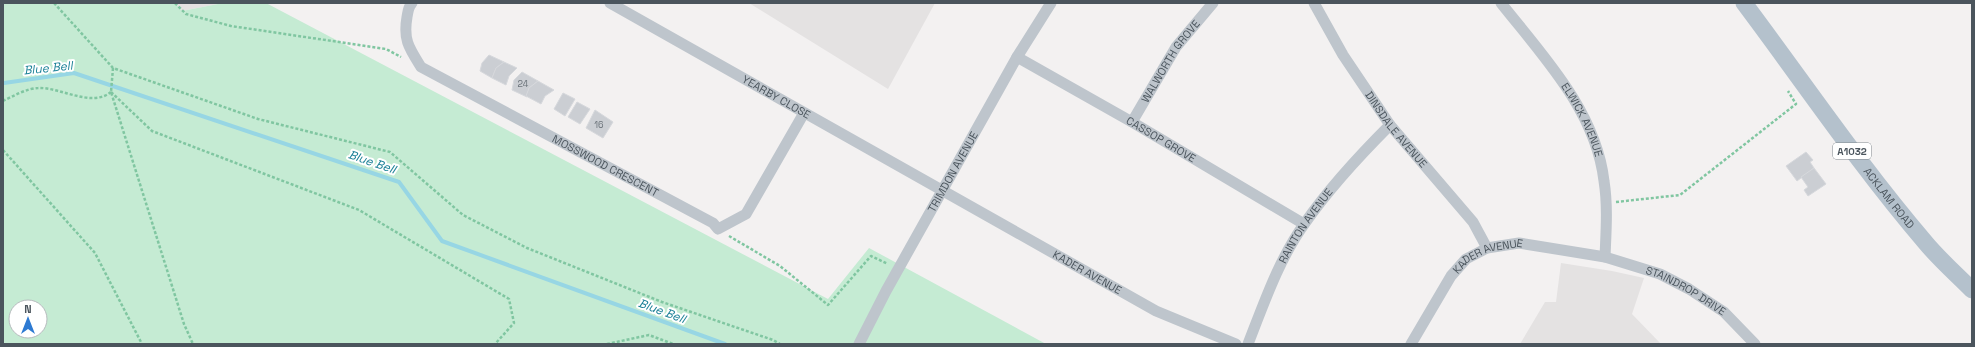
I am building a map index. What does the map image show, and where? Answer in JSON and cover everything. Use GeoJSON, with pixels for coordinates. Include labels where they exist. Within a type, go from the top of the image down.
{"type":"FeatureCollection","features":[{"type":"Feature","properties":{"kind":"main road","name":"ACKLAM ROAD"},"geometry":{"type":"LineString","coordinates":[[1744,3],[1796,72],[1865,170],[1926,244],[1972,290]]}},
{"type":"Feature","properties":{"kind":"street","name":"MOSSWOOD CRESCENT"},"geometry":{"type":"LineString","coordinates":[[412,3],[409,6],[404,31],[408,48],[421,67],[714,223],[718,229]]}},
{"type":"Feature","properties":{"kind":"street","name":"YEARBY CLOSE"},"geometry":{"type":"LineString","coordinates":[[610,3],[943,191]]}},
{"type":"Feature","properties":{"kind":"street","name":"TRIMDON AVENUE"},"geometry":{"type":"LineString","coordinates":[[859,344],[899,268],[1017,57],[1051,3]]}},
{"type":"Feature","properties":{"kind":"street","name":"WALWORTH GROVE"},"geometry":{"type":"LineString","coordinates":[[1132,122],[1176,47],[1213,3]]}},
{"type":"Feature","properties":{"kind":"street","name":"DINSDALE AVENUE"},"geometry":{"type":"LineString","coordinates":[[1314,3],[1343,55],[1390,124],[1473,222],[1487,248]]}},
{"type":"Feature","properties":{"kind":"street","name":"ELWICK AVENUE"},"geometry":{"type":"LineString","coordinates":[[1501,3],[1560,78],[1582,112],[1598,150],[1604,180],[1606,203],[1605,257]]}},
{"type":"Feature","properties":{"kind":"street","name":"CASSOP GROVE"},"geometry":{"type":"LineString","coordinates":[[1017,57],[1132,122],[1304,224]]}},
{"type":"Feature","properties":{"kind":"street"},"geometry":{"type":"LineString","coordinates":[[718,229],[746,214],[804,113]]}},
{"type":"Feature","properties":{"kind":"street","name":"RAINTON AVENUE"},"geometry":{"type":"LineString","coordinates":[[1248,344],[1273,279],[1304,224],[1346,169],[1390,124]]}},
{"type":"Feature","properties":{"kind":"street","name":"KADER AVENUE"},"geometry":{"type":"LineString","coordinates":[[943,191],[1156,311],[1236,344]]}},
{"type":"Feature","properties":{"kind":"street","name":"KADER AVENUE"},"geometry":{"type":"LineString","coordinates":[[1411,344],[1451,276],[1466,259],[1487,248],[1519,242],[1605,257]]}},
{"type":"Feature","properties":{"kind":"street","name":"STAINDROP DRIVE"},"geometry":{"type":"LineString","coordinates":[[1605,257],[1660,274],[1689,289],[1724,312],[1755,344]]}},
{"type":"Feature","properties":{"kind":"path"},"geometry":{"type":"LineString","coordinates":[[55,3],[113,68],[258,119],[390,152],[463,215],[527,248],[662,302],[773,340],[780,344]]}},
{"type":"Feature","properties":{"kind":"path"},"geometry":{"type":"LineString","coordinates":[[175,3],[186,14],[223,24],[386,49],[421,67]]}},
{"type":"Feature","properties":{"kind":"path"},"geometry":{"type":"LineString","coordinates":[[113,68],[111,92],[184,324],[193,344]]}},
{"type":"Feature","properties":{"kind":"path"},"geometry":{"type":"LineString","coordinates":[[1606,203],[1680,195],[1796,104],[1786,87]]}},
{"type":"Feature","properties":{"kind":"path"},"geometry":{"type":"LineString","coordinates":[[3,101],[38,88],[90,98],[104,97],[111,92]]}},
{"type":"Feature","properties":{"kind":"path"},"geometry":{"type":"LineString","coordinates":[[111,92],[152,131],[359,210],[509,299],[514,323],[495,344]]}},
{"type":"Feature","properties":{"kind":"path"},"geometry":{"type":"LineString","coordinates":[[3,150],[95,252],[142,344]]}},
{"type":"Feature","properties":{"kind":"path"},"geometry":{"type":"LineString","coordinates":[[718,229],[780,266],[828,305],[871,256],[899,268]]}},
{"type":"Feature","properties":{"kind":"path"},"geometry":{"type":"LineString","coordinates":[[606,344],[618,340],[649,335],[673,344]]}},
{"type":"Feature","properties":{"kind":"shaded area"},"geometry":{"type":"Polygon","coordinates":[[[175,3],[223,3],[182,11],[175,3]]]}},
{"type":"Feature","properties":{"kind":"shaded area"},"geometry":{"type":"Polygon","coordinates":[[[749,3],[935,3],[888,89],[749,3]]]}},
{"type":"Feature","properties":{"kind":"shaded area"},"geometry":{"type":"Polygon","coordinates":[[[1561,263],[1644,278],[1632,314],[1661,344],[1520,344],[1545,302],[1556,302],[1561,263]]]}},
{"type":"Feature","properties":{"kind":"green space"},"geometry":{"type":"Polygon","coordinates":[[[3,3],[175,3],[182,11],[223,3],[266,3],[828,299],[869,248],[1046,344],[3,344],[3,3]]]}},
{"type":"Feature","properties":{"kind":"building"},"geometry":{"type":"Polygon","coordinates":[[[489,55],[504,62],[496,68],[492,78],[480,71],[482,63],[489,55]]]}},
{"type":"Feature","properties":{"kind":"building"},"geometry":{"type":"Polygon","coordinates":[[[504,62],[517,68],[509,76],[506,85],[492,78],[496,68],[504,62]]]}},
{"type":"Feature","properties":{"kind":"building"},"geometry":{"type":"Polygon","coordinates":[[[522,72],[538,81],[529,88],[527,97],[512,90],[514,80],[522,72]]]}},
{"type":"Feature","properties":{"kind":"building"},"geometry":{"type":"Polygon","coordinates":[[[538,81],[554,90],[545,96],[541,104],[526,96],[529,88],[538,81]]]}},
{"type":"Feature","properties":{"kind":"building"},"geometry":{"type":"Polygon","coordinates":[[[563,93],[575,99],[565,116],[554,109],[563,93]]]}},
{"type":"Feature","properties":{"kind":"building"},"geometry":{"type":"Polygon","coordinates":[[[577,102],[590,109],[580,124],[568,117],[577,102]]]}},
{"type":"Feature","properties":{"kind":"building"},"geometry":{"type":"Polygon","coordinates":[[[595,110],[613,122],[603,138],[586,128],[595,110]]]}},
{"type":"Feature","properties":{"kind":"building"},"geometry":{"type":"Polygon","coordinates":[[[1806,152],[1813,160],[1810,162],[1814,168],[1797,181],[1786,166],[1806,152]]]}},
{"type":"Feature","properties":{"kind":"building"},"geometry":{"type":"Polygon","coordinates":[[[1814,168],[1826,184],[1808,196],[1804,190],[1808,187],[1801,177],[1814,168]]]}},
{"type":"Feature","properties":{"kind":"waterway","name":"Blue Bell"},"geometry":{"type":"LineString","coordinates":[[4,83],[74,73],[399,182],[442,241],[725,344]]}}]}
